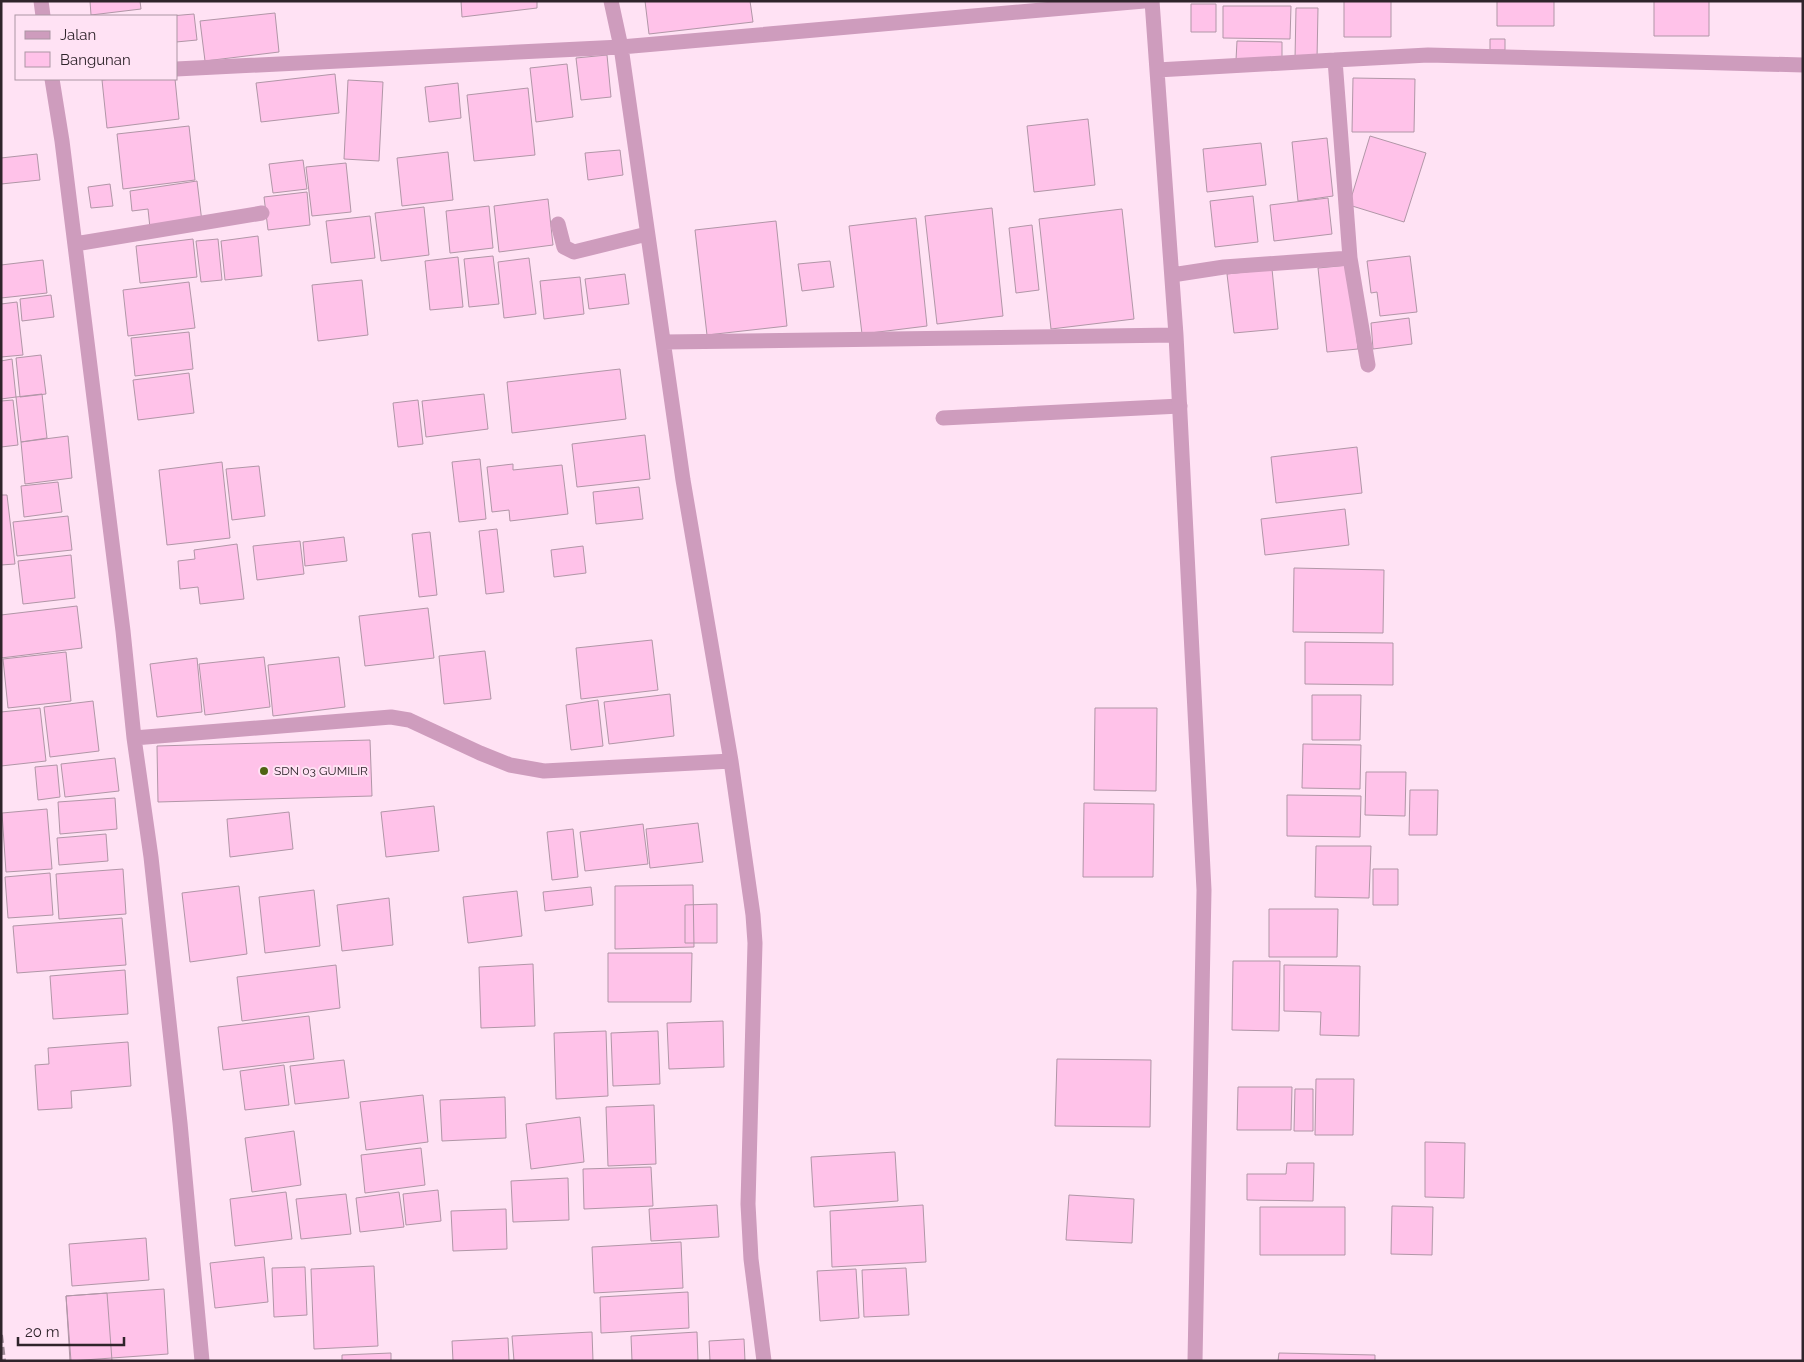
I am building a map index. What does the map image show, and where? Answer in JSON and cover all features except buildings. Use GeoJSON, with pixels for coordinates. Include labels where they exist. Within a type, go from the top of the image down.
{"type":"FeatureCollection","features":[{"type":"Feature","properties":{"kind":"street"},"geometry":{"type":"LineString","coordinates":[[41,1],[44,15]]}},
{"type":"Feature","properties":{"kind":"street"},"geometry":{"type":"LineString","coordinates":[[611,1],[621,47],[683,480],[731,761],[753,915],[755,944],[748,1204],[750,1259],[764,1361]]}},
{"type":"Feature","properties":{"kind":"street"},"geometry":{"type":"LineString","coordinates":[[178,69],[621,47],[1144,1]]}},
{"type":"Feature","properties":{"kind":"street"},"geometry":{"type":"LineString","coordinates":[[1152,1],[1176,335],[1204,890],[1195,1361]]}},
{"type":"Feature","properties":{"kind":"street"},"geometry":{"type":"LineString","coordinates":[[1157,70],[1428,56],[1803,65]]}},
{"type":"Feature","properties":{"kind":"street"},"geometry":{"type":"LineString","coordinates":[[1335,60],[1350,258],[1368,365]]}},
{"type":"Feature","properties":{"kind":"street"},"geometry":{"type":"LineString","coordinates":[[52,80],[62,141],[122,621],[134,738],[152,856],[180,1123],[202,1361]]}},
{"type":"Feature","properties":{"kind":"street"},"geometry":{"type":"LineString","coordinates":[[75,244],[262,213]]}},
{"type":"Feature","properties":{"kind":"street"},"geometry":{"type":"LineString","coordinates":[[558,224],[564,247],[574,252],[647,234]]}},
{"type":"Feature","properties":{"kind":"street"},"geometry":{"type":"LineString","coordinates":[[1172,275],[1224,267],[1350,258]]}},
{"type":"Feature","properties":{"kind":"street"},"geometry":{"type":"LineString","coordinates":[[664,342],[1176,335]]}},
{"type":"Feature","properties":{"kind":"street"},"geometry":{"type":"LineString","coordinates":[[942,418],[1180,406]]}},
{"type":"Feature","properties":{"kind":"street"},"geometry":{"type":"LineString","coordinates":[[134,738],[391,717],[414,722],[480,754],[510,765],[544,771],[731,761]]}},
{"type":"Feature","properties":{"kind":"railway"},"geometry":{"type":"LineString","coordinates":[[1,1335],[4,1361]]}},
{"type":"Feature","properties":{"kind":"place","name":"SDN 03 GUMILIR"},"geometry":{"type":"Point","coordinates":[264,771]}}]}
